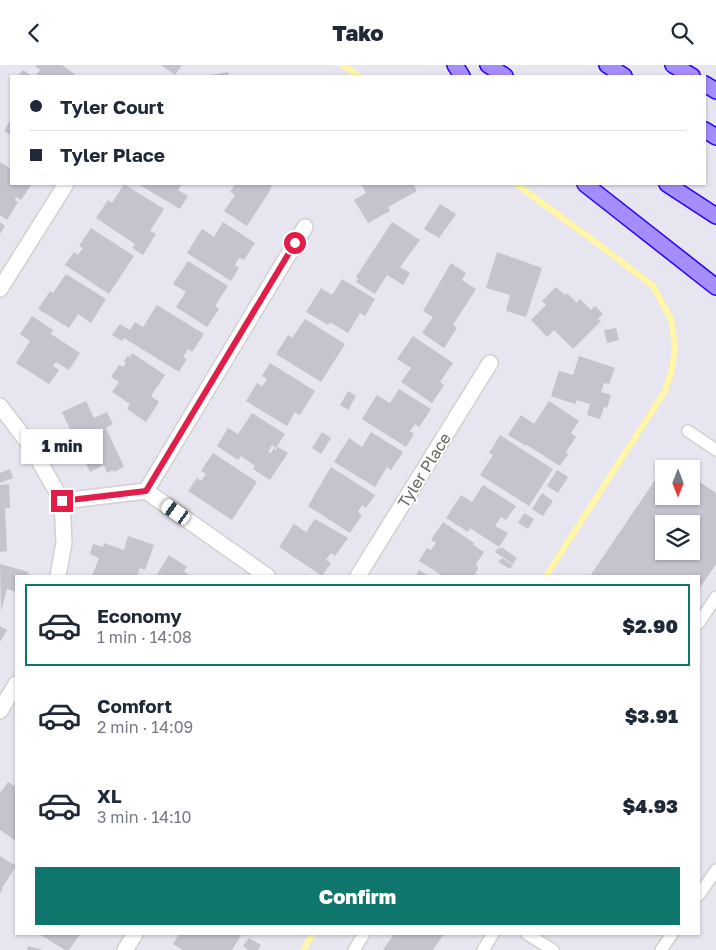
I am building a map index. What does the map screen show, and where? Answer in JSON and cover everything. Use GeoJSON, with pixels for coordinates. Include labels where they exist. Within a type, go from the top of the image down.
{"type":"FeatureCollection","features":[{"type":"Feature","properties":{"kind":"highway"},"geometry":{"type":"LineString","coordinates":[[488,65],[503,75]]}},
{"type":"Feature","properties":{"kind":"highway"},"geometry":{"type":"LineString","coordinates":[[607,65],[622,75]]}},
{"type":"Feature","properties":{"kind":"highway"},"geometry":{"type":"LineString","coordinates":[[673,65],[690,75]]}},
{"type":"Feature","properties":{"kind":"highway"},"geometry":{"type":"LineString","coordinates":[[586,185],[716,287]]}},
{"type":"Feature","properties":{"kind":"highway"},"geometry":{"type":"LineString","coordinates":[[669,185],[716,216]]}},
{"type":"Feature","properties":{"kind":"street"},"geometry":{"type":"LineString","coordinates":[[0,289],[65,185]]}},
{"type":"Feature","properties":{"kind":"street"},"geometry":{"type":"LineString","coordinates":[[146,491],[305,227]]}},
{"type":"Feature","properties":{"kind":"street","name":"Tyler Place"},"geometry":{"type":"LineString","coordinates":[[359,575],[490,363]]}},
{"type":"Feature","properties":{"kind":"street"},"geometry":{"type":"LineString","coordinates":[[0,406],[30,445],[62,501],[64,543],[58,575]]}},
{"type":"Feature","properties":{"kind":"street"},"geometry":{"type":"LineString","coordinates":[[62,501],[146,491],[266,575]]}},
{"type":"Feature","properties":{"kind":"street"},"geometry":{"type":"LineString","coordinates":[[0,711],[15,688]]}},
{"type":"Feature","properties":{"kind":"street"},"geometry":{"type":"LineString","coordinates":[[125,950],[134,935]]}},
{"type":"Feature","properties":{"kind":"lane"},"geometry":{"type":"LineString","coordinates":[[688,431],[716,450]]}},
{"type":"Feature","properties":{"kind":"lane"},"geometry":{"type":"LineString","coordinates":[[700,621],[716,597]]}},
{"type":"Feature","properties":{"kind":"lane"},"geometry":{"type":"LineString","coordinates":[[700,894],[716,870]]}},
{"type":"Feature","properties":{"kind":"lane"},"geometry":{"type":"LineString","coordinates":[[354,950],[363,935]]}},
{"type":"Feature","properties":{"kind":"lane"},"geometry":{"type":"LineString","coordinates":[[483,950],[492,935]]}},
{"type":"Feature","properties":{"kind":"lane"},"geometry":{"type":"LineString","coordinates":[[529,935],[553,950]]}},
{"type":"Feature","properties":{"kind":"lane"},"geometry":{"type":"LineString","coordinates":[[661,950],[671,935]]}},
{"type":"Feature","properties":{"kind":"building"},"geometry":{"type":"Polygon","coordinates":[[[62,65],[76,75],[36,75],[40,70],[35,66],[62,65]]]}},
{"type":"Feature","properties":{"kind":"building"},"geometry":{"type":"Polygon","coordinates":[[[161,65],[182,65],[175,75],[161,65]]]}},
{"type":"Feature","properties":{"kind":"building"},"geometry":{"type":"Polygon","coordinates":[[[23,70],[30,75],[19,75],[23,70]]]}},
{"type":"Feature","properties":{"kind":"building"},"geometry":{"type":"Polygon","coordinates":[[[228,72],[229,75],[211,75],[228,72]]]}},
{"type":"Feature","properties":{"kind":"building"},"geometry":{"type":"Polygon","coordinates":[[[10,121],[10,134],[4,131],[10,121]]]}},
{"type":"Feature","properties":{"kind":"building"},"geometry":{"type":"Polygon","coordinates":[[[0,162],[10,168],[10,185],[31,185],[21,200],[16,197],[15,200],[18,202],[7,220],[0,215],[0,162]]]}},
{"type":"Feature","properties":{"kind":"building"},"geometry":{"type":"Polygon","coordinates":[[[123,185],[126,185],[164,209],[150,231],[156,234],[143,255],[132,248],[135,244],[96,218],[108,200],[112,203],[123,185]]]}},
{"type":"Feature","properties":{"kind":"building"},"geometry":{"type":"Polygon","coordinates":[[[140,185],[181,185],[178,190],[188,196],[180,209],[140,185]]]}},
{"type":"Feature","properties":{"kind":"building"},"geometry":{"type":"Polygon","coordinates":[[[234,185],[272,185],[247,226],[224,211],[235,195],[230,192],[234,185]]]}},
{"type":"Feature","properties":{"kind":"building"},"geometry":{"type":"Polygon","coordinates":[[[362,185],[414,185],[417,191],[388,207],[390,211],[368,223],[354,200],[366,193],[362,185]]]}},
{"type":"Feature","properties":{"kind":"building"},"geometry":{"type":"Polygon","coordinates":[[[440,204],[456,214],[439,238],[424,229],[440,204]]]}},
{"type":"Feature","properties":{"kind":"building"},"geometry":{"type":"Polygon","coordinates":[[[0,222],[5,226],[0,234],[0,222]]]}},
{"type":"Feature","properties":{"kind":"building"},"geometry":{"type":"Polygon","coordinates":[[[223,222],[255,243],[244,260],[239,258],[235,265],[239,268],[231,281],[187,253],[202,229],[214,237],[223,222]]]}},
{"type":"Feature","properties":{"kind":"building"},"geometry":{"type":"Polygon","coordinates":[[[392,222],[420,240],[400,267],[410,273],[403,285],[387,275],[375,294],[356,282],[358,279],[356,277],[392,222]]]}},
{"type":"Feature","properties":{"kind":"building"},"geometry":{"type":"Polygon","coordinates":[[[91,228],[134,256],[109,294],[65,265],[74,252],[78,255],[83,248],[79,246],[91,228]]]}},
{"type":"Feature","properties":{"kind":"building"},"geometry":{"type":"Polygon","coordinates":[[[497,252],[542,268],[526,317],[506,311],[510,295],[486,288],[497,252]]]}},
{"type":"Feature","properties":{"kind":"building"},"geometry":{"type":"Polygon","coordinates":[[[188,261],[228,286],[215,306],[219,309],[207,327],[176,307],[186,292],[173,284],[188,261]]]}},
{"type":"Feature","properties":{"kind":"building"},"geometry":{"type":"Polygon","coordinates":[[[451,263],[466,273],[462,280],[476,289],[453,325],[457,328],[444,348],[422,333],[433,317],[423,311],[451,263]]]}},
{"type":"Feature","properties":{"kind":"building"},"geometry":{"type":"Polygon","coordinates":[[[66,274],[106,299],[91,323],[78,314],[69,328],[38,309],[50,291],[53,293],[66,274]]]}},
{"type":"Feature","properties":{"kind":"building"},"geometry":{"type":"Polygon","coordinates":[[[342,279],[375,299],[365,316],[360,313],[348,333],[330,322],[328,325],[306,312],[321,288],[332,295],[342,279]]]}},
{"type":"Feature","properties":{"kind":"building"},"geometry":{"type":"Polygon","coordinates":[[[556,287],[565,295],[567,293],[577,303],[580,299],[591,310],[595,306],[603,314],[598,319],[601,321],[573,349],[554,330],[547,337],[531,320],[546,305],[542,301],[556,287]]]}},
{"type":"Feature","properties":{"kind":"building"},"geometry":{"type":"Polygon","coordinates":[[[157,305],[204,334],[192,352],[188,349],[183,357],[187,359],[179,372],[124,338],[122,341],[112,335],[120,324],[130,330],[135,322],[143,327],[157,305]]]}},
{"type":"Feature","properties":{"kind":"building"},"geometry":{"type":"Polygon","coordinates":[[[32,316],[53,330],[51,334],[80,353],[69,370],[56,362],[53,366],[59,370],[49,384],[16,363],[30,341],[20,334],[32,316]]]}},
{"type":"Feature","properties":{"kind":"building"},"geometry":{"type":"Polygon","coordinates":[[[305,319],[345,344],[321,382],[276,354],[288,335],[292,338],[305,319]]]}},
{"type":"Feature","properties":{"kind":"building"},"geometry":{"type":"Polygon","coordinates":[[[616,328],[619,340],[607,343],[604,330],[616,328]]]}},
{"type":"Feature","properties":{"kind":"building"},"geometry":{"type":"Polygon","coordinates":[[[413,336],[453,363],[440,382],[444,385],[432,403],[401,382],[411,368],[397,359],[413,336]]]}},
{"type":"Feature","properties":{"kind":"building"},"geometry":{"type":"Polygon","coordinates":[[[132,353],[165,375],[151,396],[159,402],[146,422],[127,409],[130,404],[112,392],[119,382],[111,377],[119,365],[123,367],[126,363],[124,361],[132,353]]]}},
{"type":"Feature","properties":{"kind":"building"},"geometry":{"type":"Polygon","coordinates":[[[579,356],[615,368],[609,384],[604,383],[601,392],[611,395],[607,408],[604,407],[600,419],[587,415],[590,404],[577,400],[575,404],[551,396],[559,371],[573,375],[579,356]]]}},
{"type":"Feature","properties":{"kind":"building"},"geometry":{"type":"Polygon","coordinates":[[[270,363],[315,391],[300,415],[295,412],[287,426],[246,401],[257,383],[262,386],[267,379],[262,376],[270,363]]]}},
{"type":"Feature","properties":{"kind":"building"},"geometry":{"type":"Polygon","coordinates":[[[399,389],[431,409],[419,427],[415,424],[410,431],[414,434],[406,447],[362,419],[377,395],[390,403],[399,389]]]}},
{"type":"Feature","properties":{"kind":"building"},"geometry":{"type":"Polygon","coordinates":[[[348,391],[356,396],[348,410],[340,405],[348,391]]]}},
{"type":"Feature","properties":{"kind":"building"},"geometry":{"type":"Polygon","coordinates":[[[86,401],[94,418],[107,412],[113,424],[106,428],[124,467],[114,472],[113,470],[107,473],[104,465],[90,472],[62,412],[86,401]]]}},
{"type":"Feature","properties":{"kind":"building"},"geometry":{"type":"Polygon","coordinates":[[[549,401],[579,421],[571,433],[576,437],[566,452],[568,454],[560,466],[508,435],[521,415],[534,424],[549,401]]]}},
{"type":"Feature","properties":{"kind":"building"},"geometry":{"type":"Polygon","coordinates":[[[252,413],[285,434],[276,448],[272,445],[268,452],[271,453],[274,448],[276,450],[278,447],[288,453],[270,480],[253,469],[255,466],[241,456],[238,460],[217,446],[228,428],[238,434],[252,413]]]}},
{"type":"Feature","properties":{"kind":"building"},"geometry":{"type":"Polygon","coordinates":[[[322,432],[331,438],[321,454],[312,448],[322,432]]]}},
{"type":"Feature","properties":{"kind":"building"},"geometry":{"type":"Polygon","coordinates":[[[371,432],[403,452],[391,470],[387,467],[375,487],[334,462],[349,438],[362,447],[371,432]]]}},
{"type":"Feature","properties":{"kind":"building"},"geometry":{"type":"Polygon","coordinates":[[[500,435],[553,469],[529,506],[480,475],[493,455],[489,453],[500,435]]]}},
{"type":"Feature","properties":{"kind":"building"},"geometry":{"type":"Polygon","coordinates":[[[213,453],[257,482],[232,520],[188,491],[197,478],[201,481],[206,474],[201,471],[213,453]]]}},
{"type":"Feature","properties":{"kind":"building"},"geometry":{"type":"Polygon","coordinates":[[[331,467],[375,495],[366,508],[362,505],[358,512],[362,515],[350,533],[308,506],[331,467]]]}},
{"type":"Feature","properties":{"kind":"building"},"geometry":{"type":"Polygon","coordinates":[[[10,469],[13,478],[0,483],[0,473],[10,469]]]}},
{"type":"Feature","properties":{"kind":"building"},"geometry":{"type":"Polygon","coordinates":[[[557,470],[568,477],[558,493],[547,486],[557,470]]]}},
{"type":"Feature","properties":{"kind":"building"},"geometry":{"type":"Polygon","coordinates":[[[655,480],[655,505],[700,505],[700,482],[716,493],[716,564],[700,588],[700,575],[591,575],[655,480]]]}},
{"type":"Feature","properties":{"kind":"building"},"geometry":{"type":"Polygon","coordinates":[[[9,484],[10,508],[5,508],[7,551],[0,552],[0,485],[9,484]]]}},
{"type":"Feature","properties":{"kind":"building"},"geometry":{"type":"Polygon","coordinates":[[[483,485],[516,506],[506,520],[501,517],[495,526],[508,533],[499,547],[470,528],[468,532],[446,518],[461,495],[472,502],[483,485]]]}},
{"type":"Feature","properties":{"kind":"building"},"geometry":{"type":"Polygon","coordinates":[[[542,493],[553,501],[543,516],[532,509],[542,493]]]}},
{"type":"Feature","properties":{"kind":"building"},"geometry":{"type":"Polygon","coordinates":[[[524,513],[534,519],[528,529],[518,523],[524,513]]]}},
{"type":"Feature","properties":{"kind":"building"},"geometry":{"type":"Polygon","coordinates":[[[315,519],[348,538],[335,556],[331,553],[326,560],[331,563],[323,575],[279,547],[294,524],[306,532],[315,519]]]}},
{"type":"Feature","properties":{"kind":"building"},"geometry":{"type":"Polygon","coordinates":[[[443,522],[474,543],[473,545],[484,552],[476,564],[478,569],[475,575],[441,575],[419,561],[427,548],[431,550],[436,543],[431,540],[443,522]]]}},
{"type":"Feature","properties":{"kind":"building"},"geometry":{"type":"Polygon","coordinates":[[[128,536],[154,545],[145,570],[140,568],[137,575],[92,575],[99,558],[90,554],[93,544],[103,547],[104,543],[124,550],[128,536]]]}},
{"type":"Feature","properties":{"kind":"building"},"geometry":{"type":"Polygon","coordinates":[[[501,547],[517,558],[513,564],[495,552],[501,547]]]}},
{"type":"Feature","properties":{"kind":"building"},"geometry":{"type":"Polygon","coordinates":[[[169,555],[187,567],[184,572],[189,575],[157,575],[169,555]]]}},
{"type":"Feature","properties":{"kind":"building"},"geometry":{"type":"Polygon","coordinates":[[[502,558],[513,565],[510,569],[498,562],[502,558]]]}},
{"type":"Feature","properties":{"kind":"building"},"geometry":{"type":"Polygon","coordinates":[[[0,564],[29,572],[28,575],[15,575],[15,592],[7,589],[1,611],[0,564]]]}},
{"type":"Feature","properties":{"kind":"building"},"geometry":{"type":"Polygon","coordinates":[[[419,570],[427,575],[416,575],[419,570]]]}},
{"type":"Feature","properties":{"kind":"building"},"geometry":{"type":"Polygon","coordinates":[[[0,626],[7,630],[0,642],[0,626]]]}},
{"type":"Feature","properties":{"kind":"building"},"geometry":{"type":"Polygon","coordinates":[[[8,782],[15,786],[15,840],[0,830],[0,793],[8,782]]]}},
{"type":"Feature","properties":{"kind":"building"},"geometry":{"type":"Polygon","coordinates":[[[0,856],[15,865],[15,868],[0,893],[0,856]]]}},
{"type":"Feature","properties":{"kind":"building"},"geometry":{"type":"Polygon","coordinates":[[[41,935],[79,935],[69,950],[65,950],[41,935]]]}},
{"type":"Feature","properties":{"kind":"building"},"geometry":{"type":"Polygon","coordinates":[[[178,935],[241,935],[232,950],[183,950],[173,944],[178,935]]]}},
{"type":"Feature","properties":{"kind":"building"},"geometry":{"type":"Polygon","coordinates":[[[393,935],[443,935],[433,950],[383,950],[393,935]]]}},
{"type":"Feature","properties":{"kind":"building"},"geometry":{"type":"Polygon","coordinates":[[[249,938],[261,945],[258,950],[248,950],[243,946],[249,938]]]}},
{"type":"Feature","properties":{"kind":"building"},"geometry":{"type":"Polygon","coordinates":[[[28,946],[41,949],[41,950],[27,950],[28,946]]]}},
{"type":"Feature","properties":{"kind":"waterway"},"geometry":{"type":"LineString","coordinates":[[342,65],[357,75]]}},
{"type":"Feature","properties":{"kind":"waterway"},"geometry":{"type":"LineString","coordinates":[[517,185],[653,286],[671,319],[675,347],[672,370],[665,391],[547,575]]}},
{"type":"Feature","properties":{"kind":"waterway"},"geometry":{"type":"LineString","coordinates":[[303,950],[312,935]]}},
{"type":"Feature","properties":{"kind":"route"},"geometry":{"type":"LineString","coordinates":[[62,501],[146,491],[295,243]]}}]}
